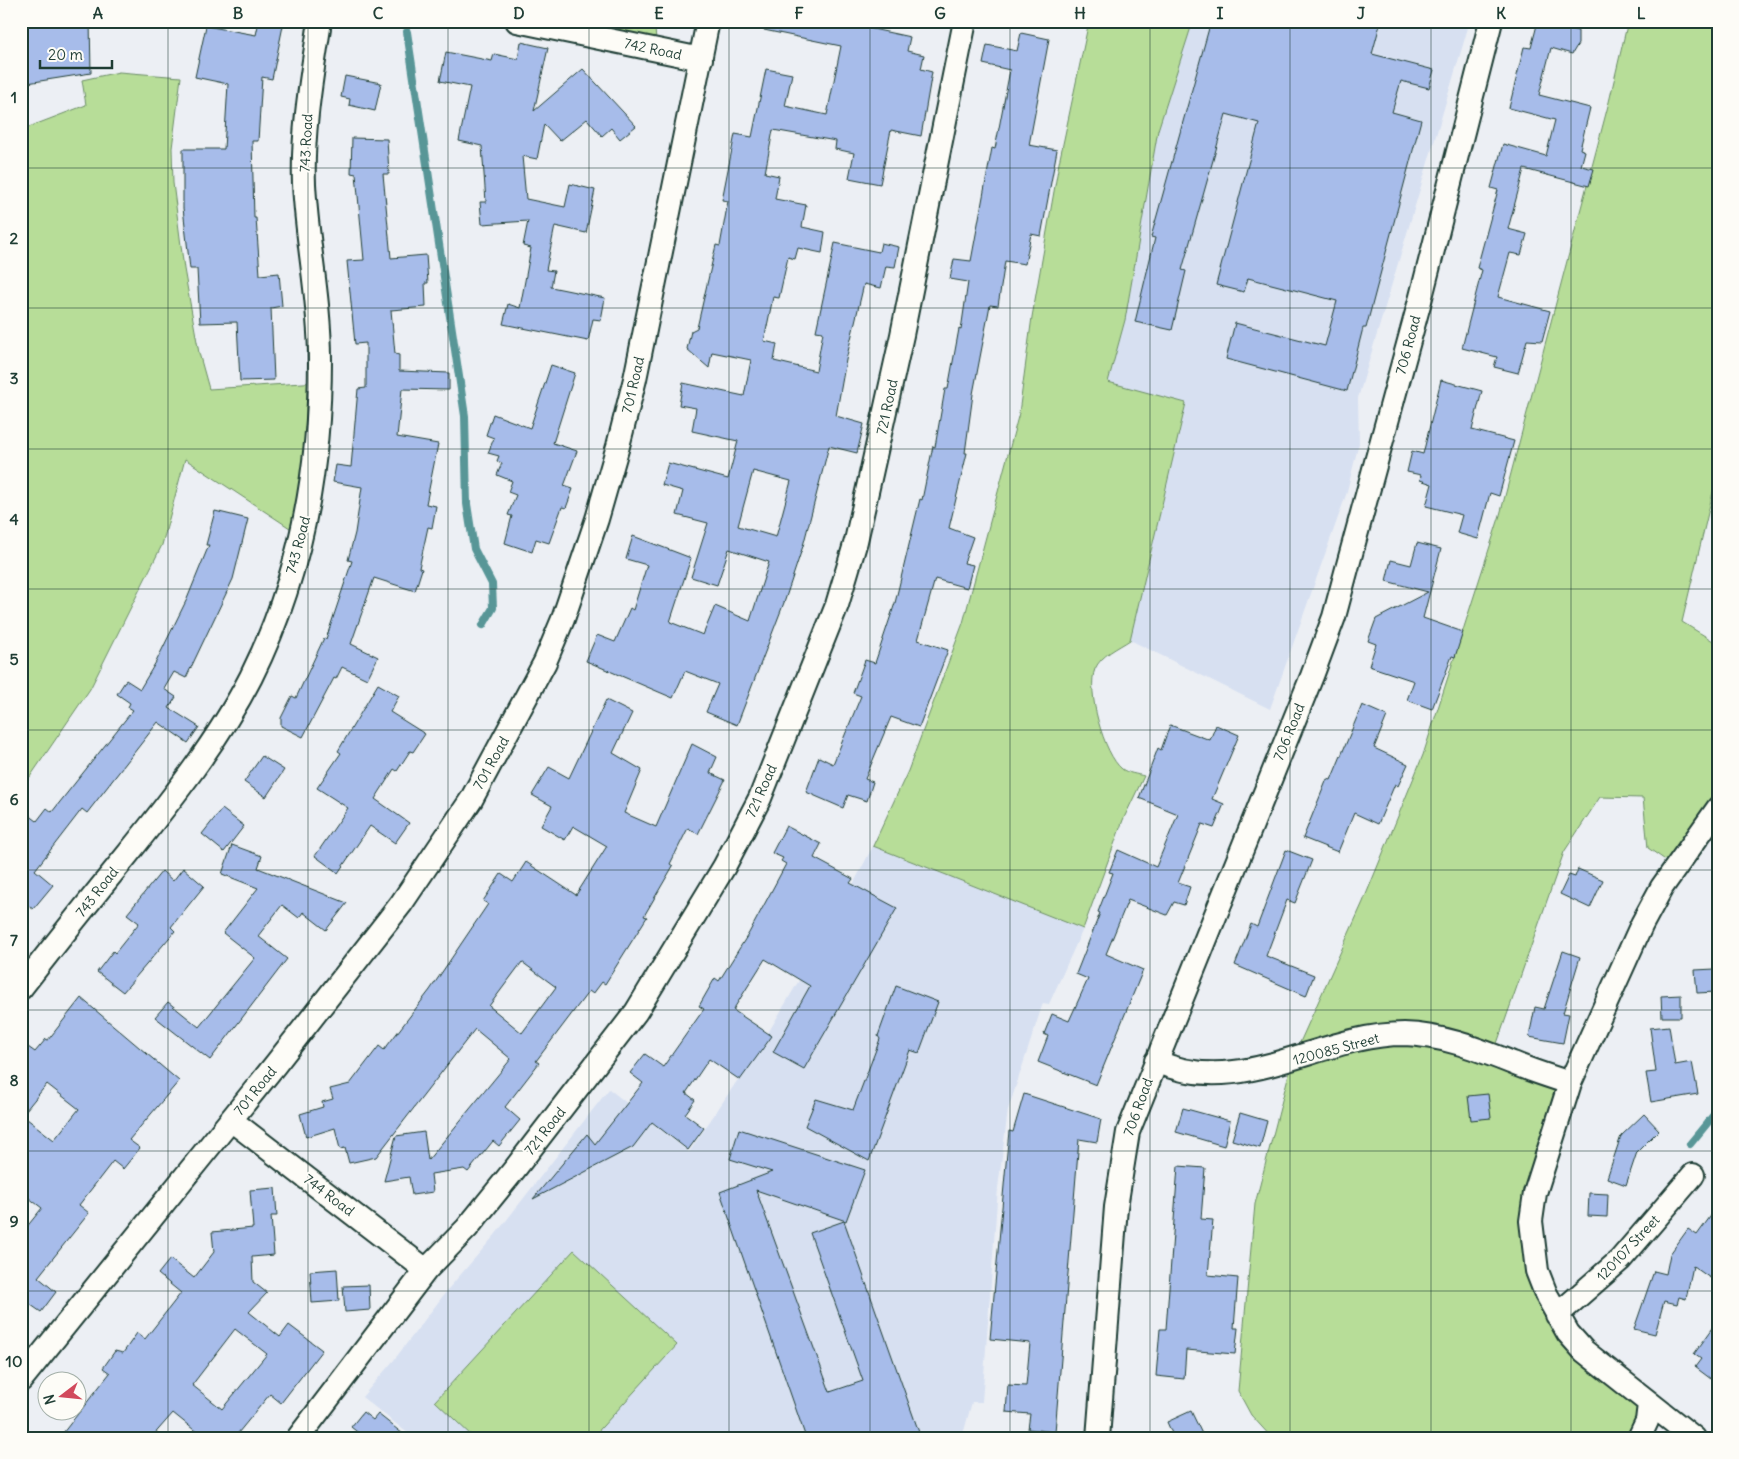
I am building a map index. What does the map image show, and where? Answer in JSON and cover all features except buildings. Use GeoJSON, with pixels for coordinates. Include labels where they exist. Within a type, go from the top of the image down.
{"type":"FeatureCollection","features":[{"type":"Feature","properties":{"kind":"street","name":"743 Road"},"geometry":{"type":"LineString","coordinates":[[21,988],[173,796],[220,730],[251,676],[288,582],[308,510],[315,463],[320,358],[304,184],[305,125],[320,21]]}},
{"type":"Feature","properties":{"kind":"street","name":"742 Road"},"geometry":{"type":"LineString","coordinates":[[517,21],[701,59]]}},
{"type":"Feature","properties":{"kind":"street","name":"701 Road"},"geometry":{"type":"LineString","coordinates":[[21,1380],[231,1120],[401,904],[437,853],[475,792],[545,662],[563,619],[597,519],[618,446],[635,379],[708,21]]}},
{"type":"Feature","properties":{"kind":"street","name":"721 Road"},"geometry":{"type":"LineString","coordinates":[[298,1438],[426,1270],[467,1228],[636,1012],[724,867],[760,798],[837,605],[856,541],[898,354],[965,21]]}},
{"type":"Feature","properties":{"kind":"street","name":"706 Road"},"geometry":{"type":"LineString","coordinates":[[1098,1438],[1116,1208],[1120,1172],[1128,1132],[1334,617],[1420,297],[1491,21]]}},
{"type":"Feature","properties":{"kind":"street"},"geometry":{"type":"LineString","coordinates":[[1694,1438],[1584,1351],[1557,1315],[1537,1271],[1531,1221],[1535,1193],[1570,1083],[1642,924],[1662,886],[1718,808]]}},
{"type":"Feature","properties":{"kind":"street","name":"120085 Street"},"geometry":{"type":"LineString","coordinates":[[1156,1060],[1173,1069],[1200,1073],[1244,1070],[1286,1062],[1362,1040],[1402,1034],[1445,1039],[1491,1053],[1512,1063],[1570,1083]]}},
{"type":"Feature","properties":{"kind":"street","name":"744 Road"},"geometry":{"type":"LineString","coordinates":[[231,1120],[426,1270]]}},
{"type":"Feature","properties":{"kind":"street","name":"120107 Street"},"geometry":{"type":"LineString","coordinates":[[1557,1315],[1620,1260],[1693,1175]]}},
{"type":"Feature","properties":{"kind":"street"},"geometry":{"type":"LineString","coordinates":[[1639,1438],[1647,1421],[1649,1404]]}},
{"type":"Feature","properties":{"kind":"shaded area"},"geometry":{"type":"Polygon","coordinates":[[[1193,21],[1470,21],[1358,398],[1359,443],[1346,495],[1270,709],[1130,640],[1186,404],[1108,383],[1125,320],[1158,130],[1193,21]]]}},
{"type":"Feature","properties":{"kind":"shaded area"},"geometry":{"type":"Polygon","coordinates":[[[873,846],[1083,929],[1049,1004],[1043,1003],[1008,1110],[998,1188],[982,1402],[972,1402],[962,1438],[414,1438],[362,1397],[394,1360],[449,1288],[495,1235],[609,1089],[689,1152],[758,1050],[834,921],[873,846]]]}},
{"type":"Feature","properties":{"kind":"green space"},"geometry":{"type":"Polygon","coordinates":[[[510,21],[650,21],[655,29],[657,50],[510,21]]]}},
{"type":"Feature","properties":{"kind":"green space"},"geometry":{"type":"Polygon","coordinates":[[[1089,21],[1193,21],[1158,130],[1125,320],[1108,382],[1186,403],[1130,640],[1101,660],[1095,669],[1093,679],[1093,692],[1098,722],[1115,762],[1122,769],[1144,776],[1123,820],[1083,929],[873,846],[908,771],[963,623],[1019,413],[1032,317],[1059,163],[1089,21]]]}},
{"type":"Feature","properties":{"kind":"green space"},"geometry":{"type":"Polygon","coordinates":[[[1628,21],[1718,21],[1718,471],[1682,622],[1718,644],[1718,805],[1674,866],[1648,848],[1643,798],[1600,797],[1564,852],[1494,1052],[1571,1082],[1532,1196],[1544,1296],[1649,1403],[1638,1438],[1272,1438],[1251,1415],[1238,1391],[1255,1204],[1293,1058],[1363,902],[1423,755],[1500,515],[1609,102],[1628,21]]]}},
{"type":"Feature","properties":{"kind":"green space"},"geometry":{"type":"Polygon","coordinates":[[[119,72],[181,77],[172,148],[173,183],[184,269],[199,353],[209,389],[318,382],[299,534],[185,459],[162,545],[90,689],[21,790],[21,130],[86,105],[82,80],[119,72]]]}},
{"type":"Feature","properties":{"kind":"green space"},"geometry":{"type":"Polygon","coordinates":[[[574,1250],[677,1345],[592,1438],[474,1438],[435,1401],[574,1250]]]}},
{"type":"Feature","properties":{"kind":"waterway"},"geometry":{"type":"LineString","coordinates":[[407,32],[465,416],[467,504],[474,549],[492,584],[493,608],[483,625]]}},
{"type":"Feature","properties":{"kind":"waterway"},"geometry":{"type":"LineString","coordinates":[[1690,1144],[1718,1110]]}}]}
